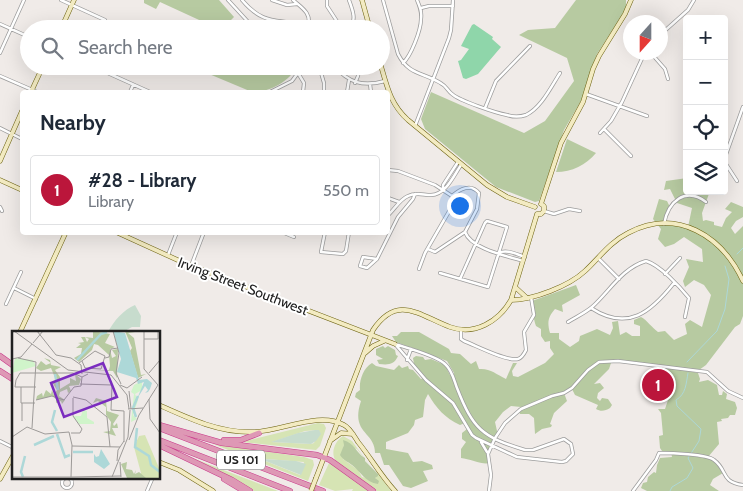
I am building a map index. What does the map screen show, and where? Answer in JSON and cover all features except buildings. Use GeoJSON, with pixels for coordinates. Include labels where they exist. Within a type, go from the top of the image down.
{"type":"FeatureCollection","features":[{"type":"Feature","properties":{"kind":"highway"},"geometry":{"type":"LineString","coordinates":[[0,356],[12,365]]}},
{"type":"Feature","properties":{"kind":"highway"},"geometry":{"type":"LineString","coordinates":[[0,371],[12,379]]}},
{"type":"Feature","properties":{"kind":"highway"},"geometry":{"type":"LineString","coordinates":[[160,426],[222,443],[324,457],[373,491]]}},
{"type":"Feature","properties":{"kind":"highway","name":"US 101"},"geometry":{"type":"LineString","coordinates":[[160,426],[323,491]]}},
{"type":"Feature","properties":{"kind":"highway"},"geometry":{"type":"LineString","coordinates":[[192,435],[235,441],[259,433]]}},
{"type":"Feature","properties":{"kind":"highway","name":"US 101"},"geometry":{"type":"LineString","coordinates":[[160,440],[290,491]]}},
{"type":"Feature","properties":{"kind":"highway"},"geometry":{"type":"LineString","coordinates":[[160,445],[232,480],[250,491]]}},
{"type":"Feature","properties":{"kind":"highway"},"geometry":{"type":"LineString","coordinates":[[184,457],[244,491]]}},
{"type":"Feature","properties":{"kind":"street"},"geometry":{"type":"LineString","coordinates":[[0,53],[24,0]]}},
{"type":"Feature","properties":{"kind":"street"},"geometry":{"type":"LineString","coordinates":[[61,0],[105,20]]}},
{"type":"Feature","properties":{"kind":"street"},"geometry":{"type":"LineString","coordinates":[[65,20],[74,0]]}},
{"type":"Feature","properties":{"kind":"street"},"geometry":{"type":"LineString","coordinates":[[228,0],[246,20]]}},
{"type":"Feature","properties":{"kind":"street"},"geometry":{"type":"LineString","coordinates":[[242,0],[258,15],[270,20]]}},
{"type":"Feature","properties":{"kind":"street"},"geometry":{"type":"LineString","coordinates":[[272,0],[287,5],[298,4]]}},
{"type":"Feature","properties":{"kind":"street"},"geometry":{"type":"LineString","coordinates":[[293,0],[306,11],[309,20]]}},
{"type":"Feature","properties":{"kind":"street"},"geometry":{"type":"LineString","coordinates":[[327,0],[327,6],[336,20]]}},
{"type":"Feature","properties":{"kind":"street"},"geometry":{"type":"LineString","coordinates":[[349,0],[355,20]]}},
{"type":"Feature","properties":{"kind":"street"},"geometry":{"type":"LineString","coordinates":[[362,0],[368,20]]}},
{"type":"Feature","properties":{"kind":"street"},"geometry":{"type":"LineString","coordinates":[[383,0],[389,20]]}},
{"type":"Feature","properties":{"kind":"street"},"geometry":{"type":"LineString","coordinates":[[403,63],[408,57],[422,17],[421,8],[417,0]]}},
{"type":"Feature","properties":{"kind":"street"},"geometry":{"type":"LineString","coordinates":[[414,126],[448,38],[453,0]]}},
{"type":"Feature","properties":{"kind":"street"},"geometry":{"type":"LineString","coordinates":[[544,211],[542,204],[561,143],[586,94],[599,56],[631,0]]}},
{"type":"Feature","properties":{"kind":"street"},"geometry":{"type":"LineString","coordinates":[[668,28],[688,10],[694,1],[689,0]]}},
{"type":"Feature","properties":{"kind":"street"},"geometry":{"type":"LineString","coordinates":[[421,8],[453,6]]}},
{"type":"Feature","properties":{"kind":"street"},"geometry":{"type":"LineString","coordinates":[[0,24],[20,33]]}},
{"type":"Feature","properties":{"kind":"street"},"geometry":{"type":"LineString","coordinates":[[390,25],[398,54],[403,63],[414,72],[444,85],[455,96],[506,115],[516,117],[526,114],[538,106],[560,73]]}},
{"type":"Feature","properties":{"kind":"street"},"geometry":{"type":"LineString","coordinates":[[485,108],[496,81],[530,46]]}},
{"type":"Feature","properties":{"kind":"street"},"geometry":{"type":"LineString","coordinates":[[600,133],[619,106],[641,60]]}},
{"type":"Feature","properties":{"kind":"street"},"geometry":{"type":"LineString","coordinates":[[657,60],[665,69],[668,79]]}},
{"type":"Feature","properties":{"kind":"street"},"geometry":{"type":"LineString","coordinates":[[34,90],[40,75]]}},
{"type":"Feature","properties":{"kind":"street"},"geometry":{"type":"LineString","coordinates":[[111,75],[145,90]]}},
{"type":"Feature","properties":{"kind":"street"},"geometry":{"type":"LineString","coordinates":[[274,90],[292,81],[296,75]]}},
{"type":"Feature","properties":{"kind":"street"},"geometry":{"type":"LineString","coordinates":[[299,75],[304,83],[303,90]]}},
{"type":"Feature","properties":{"kind":"street"},"geometry":{"type":"LineString","coordinates":[[322,75],[324,90]]}},
{"type":"Feature","properties":{"kind":"street"},"geometry":{"type":"LineString","coordinates":[[344,75],[355,83],[370,84],[385,81]]}},
{"type":"Feature","properties":{"kind":"street"},"geometry":{"type":"LineString","coordinates":[[355,83],[358,75]]}},
{"type":"Feature","properties":{"kind":"street"},"geometry":{"type":"LineString","coordinates":[[383,75],[389,90]]}},
{"type":"Feature","properties":{"kind":"street"},"geometry":{"type":"LineString","coordinates":[[0,76],[29,90]]}},
{"type":"Feature","properties":{"kind":"street"},"geometry":{"type":"LineString","coordinates":[[347,90],[349,80]]}},
{"type":"Feature","properties":{"kind":"street"},"geometry":{"type":"LineString","coordinates":[[370,84],[370,90]]}},
{"type":"Feature","properties":{"kind":"street"},"geometry":{"type":"LineString","coordinates":[[131,90],[133,85]]}},
{"type":"Feature","properties":{"kind":"street"},"geometry":{"type":"LineString","coordinates":[[390,94],[395,106],[414,126],[487,185],[506,197],[535,207]]}},
{"type":"Feature","properties":{"kind":"street"},"geometry":{"type":"LineString","coordinates":[[586,94],[648,116]]}},
{"type":"Feature","properties":{"kind":"street"},"geometry":{"type":"LineString","coordinates":[[728,150],[743,107]]}},
{"type":"Feature","properties":{"kind":"street"},"geometry":{"type":"LineString","coordinates":[[0,161],[20,116]]}},
{"type":"Feature","properties":{"kind":"street"},"geometry":{"type":"LineString","coordinates":[[0,128],[20,138]]}},
{"type":"Feature","properties":{"kind":"street"},"geometry":{"type":"LineString","coordinates":[[604,129],[631,156]]}},
{"type":"Feature","properties":{"kind":"street"},"geometry":{"type":"LineString","coordinates":[[390,213],[406,197],[415,194],[437,194],[446,188],[459,163]]}},
{"type":"Feature","properties":{"kind":"street"},"geometry":{"type":"LineString","coordinates":[[728,167],[737,181]]}},
{"type":"Feature","properties":{"kind":"street"},"geometry":{"type":"LineString","coordinates":[[390,170],[398,171],[443,190],[452,196]]}},
{"type":"Feature","properties":{"kind":"street"},"geometry":{"type":"LineString","coordinates":[[0,180],[20,189]]}},
{"type":"Feature","properties":{"kind":"street"},"geometry":{"type":"LineString","coordinates":[[419,269],[427,249],[450,208],[452,196],[468,187],[475,189],[478,193],[477,209],[465,232],[435,252],[427,249]]}},
{"type":"Feature","properties":{"kind":"street"},"geometry":{"type":"LineString","coordinates":[[390,233],[398,217],[415,194]]}},
{"type":"Feature","properties":{"kind":"street"},"geometry":{"type":"LineString","coordinates":[[664,224],[666,215],[676,200],[690,195],[706,202]]}},
{"type":"Feature","properties":{"kind":"street"},"geometry":{"type":"LineString","coordinates":[[390,199],[399,202]]}},
{"type":"Feature","properties":{"kind":"street"},"geometry":{"type":"LineString","coordinates":[[535,207],[538,204],[542,204]]}},
{"type":"Feature","properties":{"kind":"street"},"geometry":{"type":"LineString","coordinates":[[535,207],[535,212],[538,214]]}},
{"type":"Feature","properties":{"kind":"street"},"geometry":{"type":"LineString","coordinates":[[538,214],[544,211],[554,214],[569,210],[580,211]]}},
{"type":"Feature","properties":{"kind":"street"},"geometry":{"type":"LineString","coordinates":[[311,491],[363,355],[371,336],[382,319],[394,312],[414,310],[449,326],[461,329],[478,328],[495,320],[511,300],[538,214]]}},
{"type":"Feature","properties":{"kind":"street"},"geometry":{"type":"LineString","coordinates":[[440,273],[460,279],[488,287],[507,227],[491,221],[485,223],[460,279]]}},
{"type":"Feature","properties":{"kind":"street"},"geometry":{"type":"LineString","coordinates":[[511,300],[529,298],[574,279],[607,248],[628,233],[646,226],[664,224],[693,229],[709,237],[725,251],[743,282]]}},
{"type":"Feature","properties":{"kind":"street"},"geometry":{"type":"LineString","coordinates":[[465,232],[474,244],[498,253],[524,259]]}},
{"type":"Feature","properties":{"kind":"street"},"geometry":{"type":"LineString","coordinates":[[20,331],[65,235]]}},
{"type":"Feature","properties":{"kind":"street","name":"Irving Street Southwest"},"geometry":{"type":"LineString","coordinates":[[122,235],[191,266],[395,344]]}},
{"type":"Feature","properties":{"kind":"street"},"geometry":{"type":"LineString","coordinates":[[167,256],[176,235]]}},
{"type":"Feature","properties":{"kind":"street"},"geometry":{"type":"LineString","coordinates":[[191,266],[203,235]]}},
{"type":"Feature","properties":{"kind":"street"},"geometry":{"type":"LineString","coordinates":[[289,235],[294,237]]}},
{"type":"Feature","properties":{"kind":"street"},"geometry":{"type":"LineString","coordinates":[[325,235],[321,252],[343,254],[346,251],[349,235]]}},
{"type":"Feature","properties":{"kind":"street"},"geometry":{"type":"LineString","coordinates":[[377,259],[362,258],[360,266],[367,268],[377,259],[389,235]]}},
{"type":"Feature","properties":{"kind":"street"},"geometry":{"type":"LineString","coordinates":[[598,258],[619,279]]}},
{"type":"Feature","properties":{"kind":"street"},"geometry":{"type":"LineString","coordinates":[[665,274],[680,258]]}},
{"type":"Feature","properties":{"kind":"street"},"geometry":{"type":"LineString","coordinates":[[568,322],[591,308],[619,279],[634,267],[646,261],[665,274],[689,298],[685,317]]}},
{"type":"Feature","properties":{"kind":"street"},"geometry":{"type":"LineString","coordinates":[[6,304],[21,272]]}},
{"type":"Feature","properties":{"kind":"street"},"geometry":{"type":"LineString","coordinates":[[591,308],[612,318],[621,319],[640,315],[661,299],[674,283]]}},
{"type":"Feature","properties":{"kind":"street"},"geometry":{"type":"LineString","coordinates":[[461,329],[464,341],[508,358],[518,359],[522,357],[526,350],[524,332],[534,315],[529,298],[515,287]]}},
{"type":"Feature","properties":{"kind":"street"},"geometry":{"type":"LineString","coordinates":[[14,288],[36,298]]}},
{"type":"Feature","properties":{"kind":"street"},"geometry":{"type":"LineString","coordinates":[[363,355],[378,343],[388,342]]}},
{"type":"Feature","properties":{"kind":"street"},"geometry":{"type":"LineString","coordinates":[[395,344],[439,360],[447,365],[466,411],[482,431],[525,450],[533,450],[564,439],[571,444],[573,454],[566,461],[557,462],[518,457],[480,441],[472,435],[454,403],[426,380],[395,344]]}},
{"type":"Feature","properties":{"kind":"street"},"geometry":{"type":"LineString","coordinates":[[406,358],[410,349]]}},
{"type":"Feature","properties":{"kind":"street"},"geometry":{"type":"LineString","coordinates":[[488,454],[495,438],[505,423],[515,413],[530,405],[564,393],[572,388],[593,365],[599,362],[618,361],[707,372],[728,391],[743,398]]}},
{"type":"Feature","properties":{"kind":"street"},"geometry":{"type":"LineString","coordinates":[[160,405],[212,427],[232,431],[259,433],[322,419],[344,424],[395,491]]}},
{"type":"Feature","properties":{"kind":"street"},"geometry":{"type":"LineString","coordinates":[[329,442],[342,433],[353,434]]}},
{"type":"Feature","properties":{"kind":"street"},"geometry":{"type":"LineString","coordinates":[[0,441],[12,447]]}},
{"type":"Feature","properties":{"kind":"street"},"geometry":{"type":"LineString","coordinates":[[480,441],[488,454],[491,475],[489,491]]}},
{"type":"Feature","properties":{"kind":"street"},"geometry":{"type":"LineString","coordinates":[[633,491],[659,453],[714,459],[727,479],[735,484],[743,485]]}},
{"type":"Feature","properties":{"kind":"street"},"geometry":{"type":"LineString","coordinates":[[0,479],[12,458]]}},
{"type":"Feature","properties":{"kind":"street"},"geometry":{"type":"LineString","coordinates":[[160,462],[185,473],[213,491]]}},
{"type":"Feature","properties":{"kind":"street"},"geometry":{"type":"LineString","coordinates":[[147,491],[153,478]]}},
{"type":"Feature","properties":{"kind":"green space"},"geometry":{"type":"Polygon","coordinates":[[[144,0],[219,0],[234,17],[231,20],[199,20],[160,2],[156,9],[144,3],[144,0]]]}},
{"type":"Feature","properties":{"kind":"green space"},"geometry":{"type":"Polygon","coordinates":[[[576,0],[626,0],[626,9],[597,54],[589,75],[585,94],[564,130],[539,201],[535,202],[496,187],[425,129],[421,119],[431,92],[524,133],[545,121],[574,81],[567,58],[519,35],[528,30],[555,28],[576,0]]]}},
{"type":"Feature","properties":{"kind":"green space"},"geometry":{"type":"Polygon","coordinates":[[[474,24],[493,37],[492,39],[501,47],[478,74],[466,79],[463,78],[458,61],[461,60],[469,49],[461,46],[474,24]]]}},
{"type":"Feature","properties":{"kind":"green space"},"geometry":{"type":"Polygon","coordinates":[[[211,75],[291,75],[272,88],[266,90],[247,90],[211,75]]]}},
{"type":"Feature","properties":{"kind":"green space"},"geometry":{"type":"Polygon","coordinates":[[[567,139],[596,153],[578,167],[568,171],[556,172],[567,139]]]}},
{"type":"Feature","properties":{"kind":"green space"},"geometry":{"type":"Polygon","coordinates":[[[683,179],[683,195],[709,195],[702,213],[703,221],[714,222],[714,225],[722,227],[726,218],[732,212],[725,209],[731,202],[743,207],[743,217],[736,221],[731,228],[735,234],[743,226],[743,316],[740,324],[735,327],[706,365],[699,370],[690,369],[690,371],[698,373],[699,382],[708,380],[717,385],[719,395],[722,395],[723,391],[727,394],[726,399],[735,402],[737,408],[735,415],[730,415],[728,418],[717,422],[719,444],[708,457],[716,461],[723,473],[713,479],[710,485],[719,491],[647,491],[641,488],[643,483],[647,482],[648,477],[654,472],[656,473],[660,458],[672,457],[671,452],[662,451],[660,448],[659,436],[663,435],[661,413],[658,409],[665,409],[672,388],[668,377],[661,374],[659,369],[663,367],[612,360],[609,369],[594,384],[600,383],[604,388],[598,393],[597,398],[600,401],[602,398],[608,399],[612,405],[610,408],[603,411],[596,409],[598,405],[575,395],[572,389],[564,393],[567,401],[554,413],[550,424],[552,425],[551,427],[542,429],[535,434],[534,418],[529,414],[520,414],[518,409],[521,407],[511,406],[495,422],[499,432],[489,451],[489,463],[461,458],[461,449],[466,442],[462,439],[462,433],[467,429],[465,423],[460,425],[445,416],[428,394],[425,400],[423,417],[415,420],[408,433],[386,442],[386,449],[408,453],[413,462],[422,461],[432,465],[433,469],[423,471],[428,481],[411,488],[403,486],[389,465],[384,465],[380,453],[375,453],[371,440],[361,426],[358,412],[361,401],[355,397],[356,393],[360,390],[362,375],[372,363],[376,366],[394,370],[399,365],[402,368],[408,366],[421,379],[425,377],[414,364],[413,358],[416,356],[423,357],[425,360],[431,359],[445,365],[453,377],[454,373],[447,361],[396,342],[392,336],[397,336],[401,332],[419,332],[449,349],[451,353],[460,354],[471,364],[476,361],[479,369],[490,370],[506,379],[513,363],[517,363],[512,371],[513,376],[518,377],[545,363],[554,354],[550,348],[550,341],[545,342],[541,336],[541,329],[536,326],[532,301],[576,285],[580,295],[562,305],[563,312],[555,309],[548,323],[550,333],[559,333],[559,339],[570,347],[579,341],[580,336],[597,329],[610,335],[613,328],[612,322],[618,321],[620,335],[626,332],[632,336],[640,336],[640,326],[634,324],[634,320],[641,317],[658,332],[665,331],[674,340],[687,334],[685,324],[690,320],[702,327],[711,295],[704,285],[694,280],[685,287],[683,281],[689,267],[686,259],[703,262],[702,249],[684,237],[674,244],[665,247],[658,239],[661,229],[653,219],[659,199],[667,201],[670,207],[664,223],[688,227],[692,208],[677,203],[670,189],[664,190],[666,181],[683,179]]]}},
{"type":"Feature","properties":{"kind":"green space"},"geometry":{"type":"Polygon","coordinates":[[[135,305],[141,316],[140,327],[132,327],[125,331],[109,331],[119,316],[135,305]]]}},
{"type":"Feature","properties":{"kind":"green space"},"geometry":{"type":"Polygon","coordinates":[[[383,346],[385,348],[388,346],[395,350],[398,356],[393,363],[379,364],[377,360],[383,359],[376,355],[376,349],[383,346]]]}},
{"type":"Feature","properties":{"kind":"green space"},"geometry":{"type":"Polygon","coordinates":[[[318,423],[324,424],[326,428],[320,446],[316,450],[242,442],[318,423]],[[319,430],[305,431],[272,442],[311,444],[314,443],[319,430]]]}},
{"type":"Feature","properties":{"kind":"green space"},"geometry":{"type":"Polygon","coordinates":[[[319,430],[321,434],[311,444],[271,442],[298,433],[319,430]]]}},
{"type":"Feature","properties":{"kind":"green space"},"geometry":{"type":"Polygon","coordinates":[[[343,436],[352,441],[371,467],[357,449],[344,445],[343,459],[358,470],[362,477],[376,480],[375,478],[378,474],[391,491],[377,491],[336,461],[333,454],[334,447],[343,436]]]}},
{"type":"Feature","properties":{"kind":"green space"},"geometry":{"type":"Polygon","coordinates":[[[343,440],[353,446],[378,474],[375,478],[379,481],[378,484],[366,479],[341,457],[344,445],[343,440]]]}},
{"type":"Feature","properties":{"kind":"green space"},"geometry":{"type":"Polygon","coordinates":[[[213,444],[304,457],[313,460],[314,465],[308,481],[213,444]],[[266,459],[263,460],[300,475],[304,462],[266,459]]]}},
{"type":"Feature","properties":{"kind":"green space"},"geometry":{"type":"Polygon","coordinates":[[[192,458],[278,491],[254,491],[237,480],[192,458]]]}},
{"type":"Feature","properties":{"kind":"green space"},"geometry":{"type":"Polygon","coordinates":[[[263,459],[296,461],[306,464],[301,475],[263,459]]]}},
{"type":"Feature","properties":{"kind":"green space"},"geometry":{"type":"Polygon","coordinates":[[[329,463],[370,491],[352,491],[353,489],[335,491],[319,485],[329,463]]]}},
{"type":"Feature","properties":{"kind":"waterway"},"geometry":{"type":"LineString","coordinates":[[737,254],[743,248]]}},
{"type":"Feature","properties":{"kind":"waterway"},"geometry":{"type":"LineString","coordinates":[[687,362],[717,331],[725,309],[729,279],[725,266]]}},
{"type":"Feature","properties":{"kind":"waterway"},"geometry":{"type":"LineString","coordinates":[[670,491],[672,487],[687,478],[693,468],[688,458],[699,441],[701,429],[677,406],[676,400],[684,392],[688,373]]}},
{"type":"Feature","properties":{"kind":"place","name":"#28 - Library"},"geometry":{"type":"Point","coordinates":[658,385]}}]}
